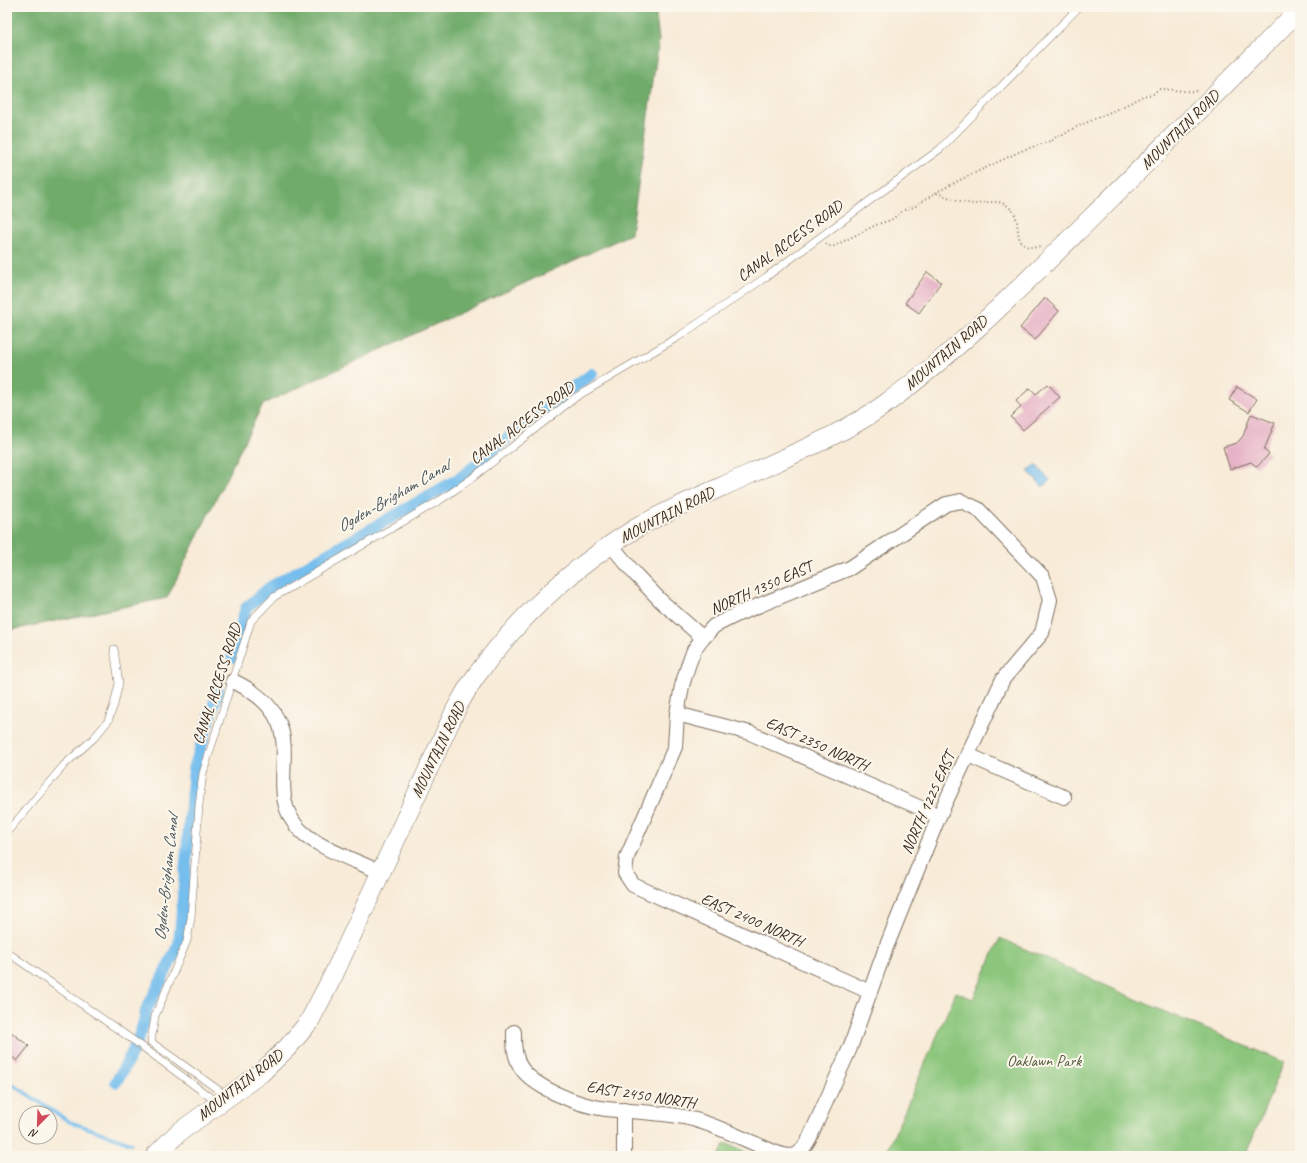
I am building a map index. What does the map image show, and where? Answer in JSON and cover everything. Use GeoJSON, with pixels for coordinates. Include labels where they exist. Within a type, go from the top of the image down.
{"type":"FeatureCollection","features":[{"type":"Feature","properties":{"kind":"street","name":"MOUNTAIN ROAD"},"geometry":{"type":"LineString","coordinates":[[155,1156],[178,1133],[266,1068],[288,1047],[309,1022],[333,976],[456,709],[474,679],[495,651],[536,607],[586,562],[637,528],[680,506],[841,431],[881,407],[906,389],[1018,290],[1300,9]]}},
{"type":"Feature","properties":{"kind":"street","name":"NORTH 1225 EAST"},"geometry":{"type":"LineString","coordinates":[[797,1155],[809,1139],[850,1048],[885,950],[939,816],[1003,679],[1042,633],[1050,600],[1043,577],[978,509],[961,501],[946,504]]}},
{"type":"Feature","properties":{"kind":"street","name":"NORTH 1350 EAST"},"geometry":{"type":"LineString","coordinates":[[625,873],[627,857],[675,747],[677,714],[688,666],[694,650],[702,638],[714,626],[738,614],[850,568],[946,504]]}},
{"type":"Feature","properties":{"kind":"street"},"geometry":{"type":"LineString","coordinates":[[611,544],[660,601],[702,638]]}},
{"type":"Feature","properties":{"kind":"street"},"geometry":{"type":"LineString","coordinates":[[233,680],[248,688],[262,699],[271,709],[279,722],[283,736],[284,801],[288,814],[299,830],[316,843],[380,872]]}},
{"type":"Feature","properties":{"kind":"street","name":"EAST 2350 NORTH"},"geometry":{"type":"LineString","coordinates":[[677,714],[750,733],[939,816]]}},
{"type":"Feature","properties":{"kind":"street"},"geometry":{"type":"LineString","coordinates":[[968,755],[1064,797]]}},
{"type":"Feature","properties":{"kind":"street","name":"EAST 2400 NORTH"},"geometry":{"type":"LineString","coordinates":[[625,873],[634,885],[870,992]]}},
{"type":"Feature","properties":{"kind":"street","name":"EAST 2450 NORTH"},"geometry":{"type":"LineString","coordinates":[[514,1032],[514,1051],[518,1064],[527,1076],[554,1092],[571,1099],[606,1109],[660,1113],[689,1118],[721,1129],[775,1153],[785,1156],[797,1155]]}},
{"type":"Feature","properties":{"kind":"street"},"geometry":{"type":"LineString","coordinates":[[624,1110],[624,1156]]}},
{"type":"Feature","properties":{"kind":"lane","name":"CANAL ACCESS ROAD"},"geometry":{"type":"LineString","coordinates":[[223,1099],[151,1042],[155,1016],[187,941],[191,918],[198,805],[203,773],[252,621],[274,597],[442,499],[472,478],[576,397],[678,337],[766,277],[940,149],[1080,7]]}},
{"type":"Feature","properties":{"kind":"lane"},"geometry":{"type":"LineString","coordinates":[[7,832],[64,765],[94,738],[108,721],[114,705],[119,683],[114,649]]}},
{"type":"Feature","properties":{"kind":"lane"},"geometry":{"type":"LineString","coordinates":[[7,952],[145,1049],[223,1099]]}},
{"type":"Feature","properties":{"kind":"path"},"geometry":{"type":"LineString","coordinates":[[819,238],[829,246],[834,246],[878,224],[891,220],[904,210],[914,207],[937,192],[1021,151],[1053,140],[1057,136],[1063,135],[1072,129],[1143,96],[1153,94],[1159,88],[1175,89],[1184,92],[1218,91]]}},
{"type":"Feature","properties":{"kind":"path"},"geometry":{"type":"LineString","coordinates":[[937,192],[949,198],[974,204],[1001,202],[1010,208],[1015,215],[1020,242],[1025,246],[1032,248],[1043,246],[1056,253]]}},
{"type":"Feature","properties":{"kind":"path"},"geometry":{"type":"LineString","coordinates":[[892,1156],[894,1152]]}},
{"type":"Feature","properties":{"kind":"green space"},"geometry":{"type":"Polygon","coordinates":[[[7,7],[655,7],[659,40],[631,234],[263,404],[167,598],[7,631],[7,7]]]}},
{"type":"Feature","properties":{"kind":"green space","name":"Oaklawn Park"},"geometry":{"type":"Polygon","coordinates":[[[1000,938],[1165,1012],[1284,1062],[1245,1156],[885,1156],[956,992],[973,999],[1000,938]]]}},
{"type":"Feature","properties":{"kind":"green space"},"geometry":{"type":"Polygon","coordinates":[[[725,1143],[754,1156],[719,1156],[725,1143]]]}},
{"type":"Feature","properties":{"kind":"water"},"geometry":{"type":"Polygon","coordinates":[[[1036,465],[1050,480],[1043,487],[1028,471],[1036,465]]]}},
{"type":"Feature","properties":{"kind":"building"},"geometry":{"type":"Polygon","coordinates":[[[927,272],[941,282],[919,313],[905,303],[927,272]]]}},
{"type":"Feature","properties":{"kind":"building"},"geometry":{"type":"Polygon","coordinates":[[[1045,298],[1059,311],[1035,340],[1020,328],[1045,298]]]}},
{"type":"Feature","properties":{"kind":"building"},"geometry":{"type":"Polygon","coordinates":[[[1048,384],[1060,397],[1023,430],[1011,417],[1021,407],[1016,401],[1030,388],[1036,394],[1048,384]]]}},
{"type":"Feature","properties":{"kind":"building"},"geometry":{"type":"Polygon","coordinates":[[[1237,387],[1257,399],[1249,412],[1229,400],[1237,387]]]}},
{"type":"Feature","properties":{"kind":"building"},"geometry":{"type":"Polygon","coordinates":[[[1251,414],[1275,423],[1264,450],[1269,454],[1257,467],[1251,462],[1230,469],[1223,447],[1237,443],[1243,436],[1251,414]]]}},
{"type":"Feature","properties":{"kind":"building"},"geometry":{"type":"Polygon","coordinates":[[[7,1029],[29,1046],[17,1061],[7,1053],[7,1029]]]}},
{"type":"Feature","properties":{"kind":"waterway","name":"Ogden-Brigham Canal"},"geometry":{"type":"LineString","coordinates":[[232,657],[246,608],[269,588],[460,478],[517,430],[592,374]]}},
{"type":"Feature","properties":{"kind":"waterway","name":"Ogden-Brigham Canal"},"geometry":{"type":"LineString","coordinates":[[116,1082],[142,1029],[146,1011],[179,944],[194,769],[218,691]]}},
{"type":"Feature","properties":{"kind":"waterway"},"geometry":{"type":"LineString","coordinates":[[7,1081],[70,1122],[131,1143]]}}]}
